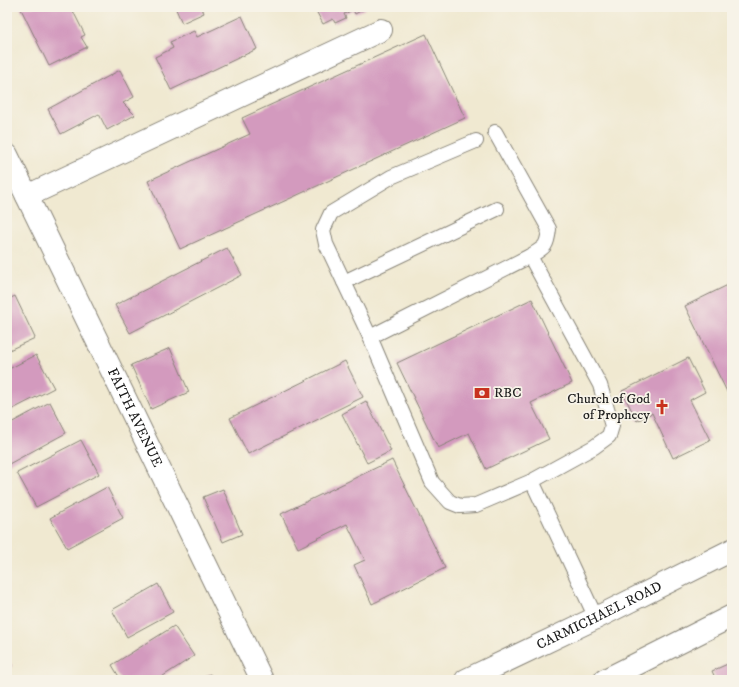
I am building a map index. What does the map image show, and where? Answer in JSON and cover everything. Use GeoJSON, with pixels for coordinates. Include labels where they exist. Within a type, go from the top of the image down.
{"type":"FeatureCollection","features":[{"type":"Feature","properties":{"kind":"street"},"geometry":{"type":"LineString","coordinates":[[27,196],[381,30]]}},
{"type":"Feature","properties":{"kind":"street","name":"FAITH AVENUE"},"geometry":{"type":"LineString","coordinates":[[7,155],[262,680]]}},
{"type":"Feature","properties":{"kind":"street","name":"CARMICHAEL ROAD"},"geometry":{"type":"LineString","coordinates":[[466,680],[596,618],[732,550]]}},
{"type":"Feature","properties":{"kind":"street"},"geometry":{"type":"LineString","coordinates":[[605,680],[732,616]]}},
{"type":"Feature","properties":{"kind":"lane"},"geometry":{"type":"LineString","coordinates":[[370,337],[530,256],[542,249],[548,243],[549,229],[495,132]]}},
{"type":"Feature","properties":{"kind":"lane"},"geometry":{"type":"LineString","coordinates":[[476,141],[391,177],[331,213],[323,230],[326,244],[370,337],[432,482],[450,502],[460,506],[476,505],[532,480],[594,447],[609,436],[612,426],[600,384],[530,256]]}},
{"type":"Feature","properties":{"kind":"lane"},"geometry":{"type":"LineString","coordinates":[[344,282],[497,209]]}},
{"type":"Feature","properties":{"kind":"lane"},"geometry":{"type":"LineString","coordinates":[[532,480],[596,618]]}},
{"type":"Feature","properties":{"kind":"building"},"geometry":{"type":"Polygon","coordinates":[[[20,7],[77,7],[72,9],[85,35],[81,37],[87,47],[49,66],[20,7]]]}},
{"type":"Feature","properties":{"kind":"building"},"geometry":{"type":"Polygon","coordinates":[[[175,7],[201,7],[204,13],[182,23],[175,7]]]}},
{"type":"Feature","properties":{"kind":"building"},"geometry":{"type":"Polygon","coordinates":[[[314,7],[366,8],[355,14],[353,10],[346,13],[344,14],[346,18],[335,23],[333,19],[323,24],[314,7]]]}},
{"type":"Feature","properties":{"kind":"building"},"geometry":{"type":"Polygon","coordinates":[[[242,16],[257,49],[171,90],[155,57],[173,48],[170,42],[194,31],[197,37],[242,16]]]}},
{"type":"Feature","properties":{"kind":"building"},"geometry":{"type":"Polygon","coordinates":[[[426,34],[465,118],[180,249],[148,181],[250,134],[242,118],[426,34]]]}},
{"type":"Feature","properties":{"kind":"building"},"geometry":{"type":"Polygon","coordinates":[[[120,70],[134,97],[123,103],[135,115],[107,130],[99,114],[61,134],[48,109],[120,70]]]}},
{"type":"Feature","properties":{"kind":"building"},"geometry":{"type":"Polygon","coordinates":[[[227,248],[242,275],[130,333],[115,305],[227,248]]]}},
{"type":"Feature","properties":{"kind":"building"},"geometry":{"type":"Polygon","coordinates":[[[732,283],[732,402],[685,306],[732,283]]]}},
{"type":"Feature","properties":{"kind":"building"},"geometry":{"type":"Polygon","coordinates":[[[15,296],[35,338],[7,351],[7,300],[15,296]]]}},
{"type":"Feature","properties":{"kind":"building","name":"RBC"},"geometry":{"type":"Polygon","coordinates":[[[532,299],[572,383],[531,403],[549,439],[486,469],[469,433],[438,448],[397,363],[532,299]]]}},
{"type":"Feature","properties":{"kind":"building"},"geometry":{"type":"Polygon","coordinates":[[[170,348],[189,392],[151,409],[131,365],[170,348]]]}},
{"type":"Feature","properties":{"kind":"building"},"geometry":{"type":"Polygon","coordinates":[[[36,355],[54,388],[7,412],[7,370],[36,355]]]}},
{"type":"Feature","properties":{"kind":"building","name":"Church of God of Prophecy"},"geometry":{"type":"Polygon","coordinates":[[[688,358],[705,392],[690,400],[710,440],[673,458],[652,413],[637,421],[622,391],[688,358]]]}},
{"type":"Feature","properties":{"kind":"building"},"geometry":{"type":"Polygon","coordinates":[[[345,361],[363,397],[248,454],[230,418],[345,361]]]}},
{"type":"Feature","properties":{"kind":"building"},"geometry":{"type":"Polygon","coordinates":[[[366,401],[391,451],[367,463],[342,414],[366,401]]]}},
{"type":"Feature","properties":{"kind":"building"},"geometry":{"type":"Polygon","coordinates":[[[50,402],[66,433],[7,465],[7,425],[50,402]]]}},
{"type":"Feature","properties":{"kind":"building"},"geometry":{"type":"Polygon","coordinates":[[[81,440],[99,474],[36,507],[17,473],[81,440]]]}},
{"type":"Feature","properties":{"kind":"building"},"geometry":{"type":"Polygon","coordinates":[[[392,460],[445,568],[372,604],[354,565],[365,560],[347,524],[298,548],[281,514],[392,460]]]}},
{"type":"Feature","properties":{"kind":"building"},"geometry":{"type":"Polygon","coordinates":[[[107,487],[123,518],[67,548],[50,518],[107,487]]]}},
{"type":"Feature","properties":{"kind":"building"},"geometry":{"type":"Polygon","coordinates":[[[223,489],[242,534],[223,542],[203,497],[223,489]]]}},
{"type":"Feature","properties":{"kind":"building"},"geometry":{"type":"Polygon","coordinates":[[[158,584],[173,612],[127,637],[112,610],[158,584]]]}},
{"type":"Feature","properties":{"kind":"building"},"geometry":{"type":"Polygon","coordinates":[[[174,626],[194,656],[157,680],[121,680],[112,665],[174,626]]]}},
{"type":"Feature","properties":{"kind":"building"},"geometry":{"type":"Polygon","coordinates":[[[7,657],[12,666],[7,669],[7,657]]]}},
{"type":"Feature","properties":{"kind":"building"},"geometry":{"type":"Polygon","coordinates":[[[732,662],[732,680],[716,680],[712,671],[732,662]]]}},
{"type":"Feature","properties":{"kind":"building"},"geometry":{"type":"Polygon","coordinates":[[[210,674],[214,680],[198,680],[210,674]]]}},
{"type":"Feature","properties":{"kind":"place","name":"RBC"},"geometry":{"type":"Point","coordinates":[482,393]}},
{"type":"Feature","properties":{"kind":"place","name":"Church of God of Prophecy"},"geometry":{"type":"Point","coordinates":[662,407]}}]}
